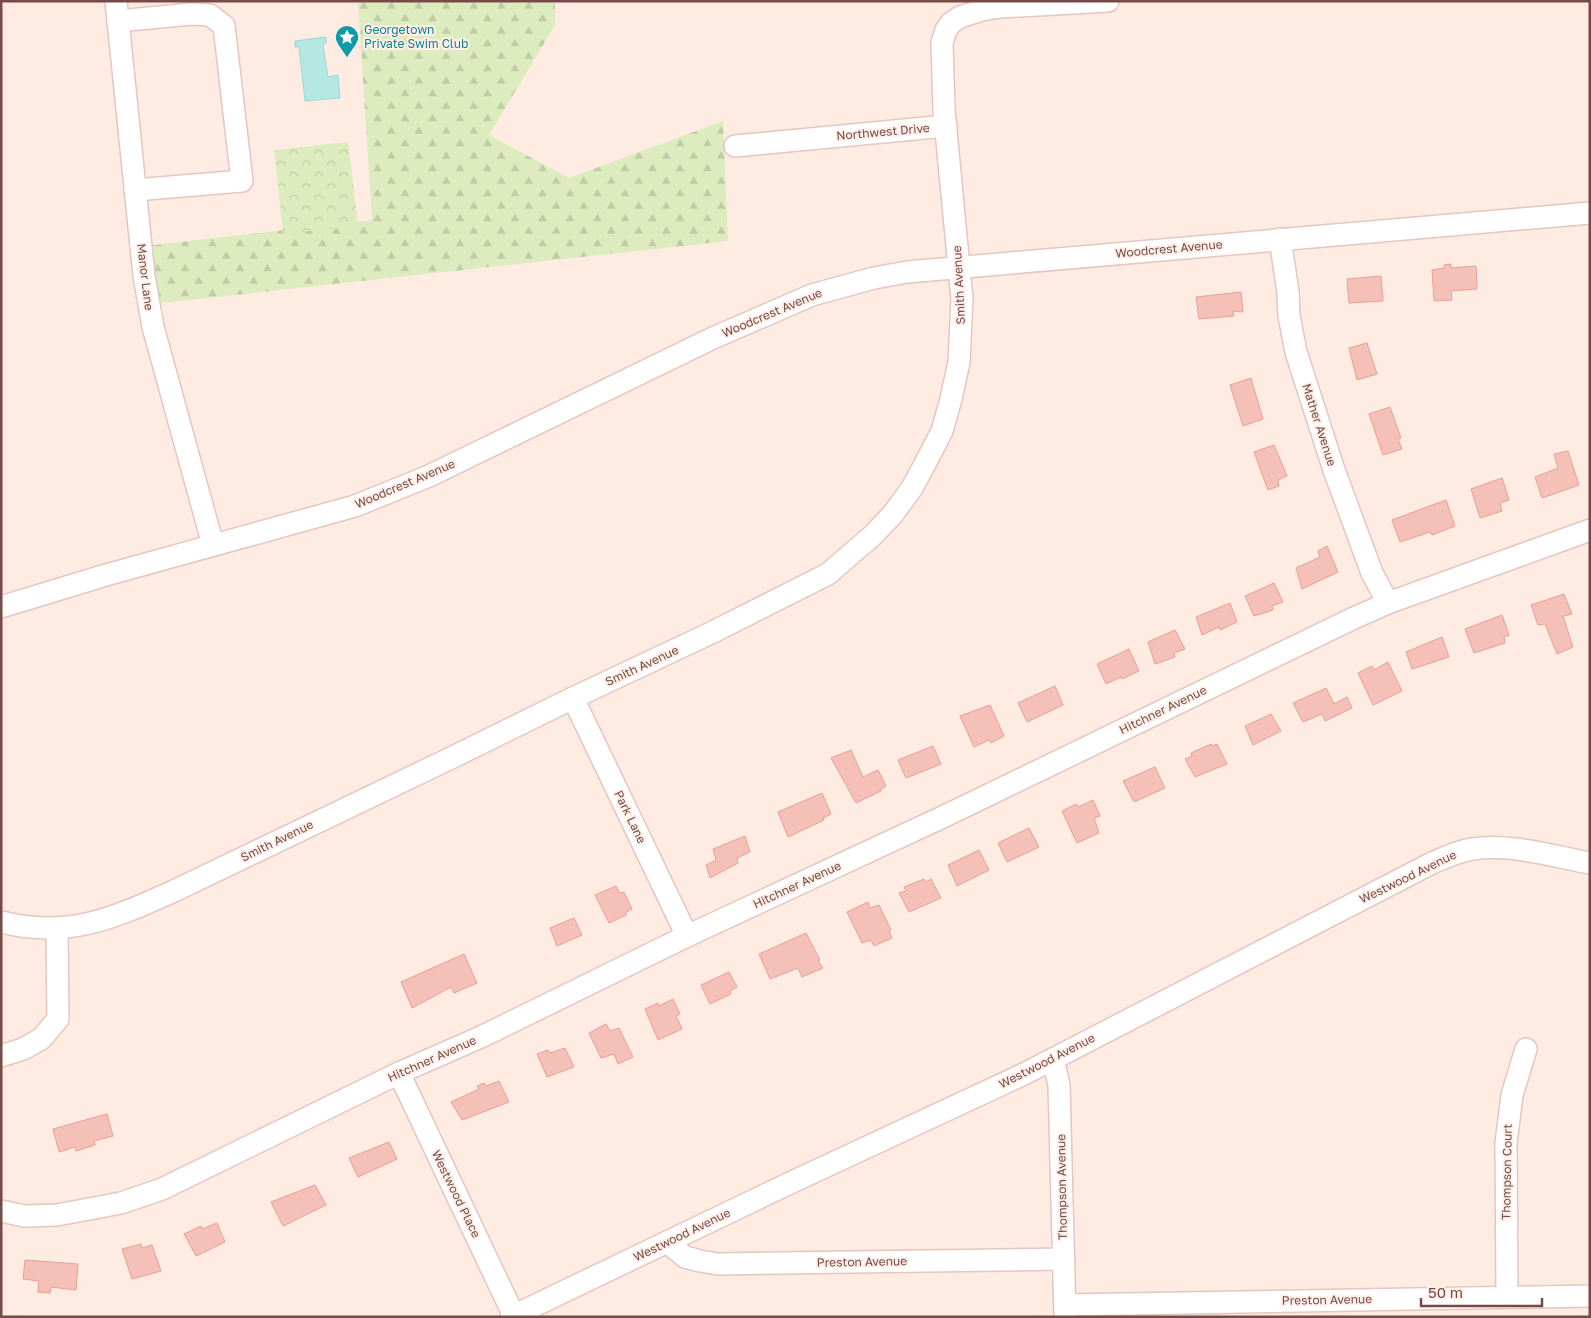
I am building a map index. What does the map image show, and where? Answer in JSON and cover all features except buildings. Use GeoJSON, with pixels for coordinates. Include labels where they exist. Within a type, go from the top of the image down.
{"type":"FeatureCollection","features":[{"type":"Feature","properties":{"kind":"street","name":"Northwest Drive"},"geometry":{"type":"LineString","coordinates":[[735,146],[946,126],[942,43],[946,30],[951,23],[960,17],[1000,7],[1108,1]]}},
{"type":"Feature","properties":{"kind":"street","name":"Manor Lane"},"geometry":{"type":"LineString","coordinates":[[117,11],[144,276],[153,327],[213,545]]}},
{"type":"Feature","properties":{"kind":"street"},"geometry":{"type":"LineString","coordinates":[[117,11],[210,15],[224,26],[242,181],[136,190]]}},
{"type":"Feature","properties":{"kind":"street","name":"Smith Avenue"},"geometry":{"type":"LineString","coordinates":[[1,922],[46,929],[68,928],[95,922],[131,910],[713,632],[828,574],[872,536],[893,514],[912,488],[942,431],[951,399],[958,362],[962,299],[946,126]]}},
{"type":"Feature","properties":{"kind":"street","name":"Woodcrest Avenue"},"geometry":{"type":"LineString","coordinates":[[1,607],[106,575],[355,506],[429,476],[713,338],[812,294],[874,278],[907,272],[1590,213]]}},
{"type":"Feature","properties":{"kind":"street","name":"Mather Avenue"},"geometry":{"type":"LineString","coordinates":[[1280,239],[1288,292],[1289,316],[1296,352],[1334,470],[1372,573],[1388,603]]}},
{"type":"Feature","properties":{"kind":"street","name":"Hitchner Avenue"},"geometry":{"type":"LineString","coordinates":[[1,1211],[24,1216],[57,1215],[120,1203],[162,1189],[399,1073],[483,1036],[687,936],[946,815],[1345,622],[1388,603],[1590,530]]}},
{"type":"Feature","properties":{"kind":"street","name":"Park Lane"},"geometry":{"type":"LineString","coordinates":[[573,698],[687,936]]}},
{"type":"Feature","properties":{"kind":"street","name":"Westwood Avenue"},"geometry":{"type":"LineString","coordinates":[[512,1316],[1053,1059],[1449,856],[1470,849],[1488,848],[1543,853],[1590,863]]}},
{"type":"Feature","properties":{"kind":"street"},"geometry":{"type":"LineString","coordinates":[[1,1056],[23,1049],[41,1039],[58,1019],[57,928]]}},
{"type":"Feature","properties":{"kind":"street","name":"Thompson Court"},"geometry":{"type":"LineString","coordinates":[[1507,1297],[1506,1143],[1512,1096],[1526,1049]]}},
{"type":"Feature","properties":{"kind":"street","name":"Thompson Avenue"},"geometry":{"type":"LineString","coordinates":[[1053,1059],[1059,1085],[1065,1311]]}},
{"type":"Feature","properties":{"kind":"street","name":"Westwood Place"},"geometry":{"type":"LineString","coordinates":[[399,1073],[512,1316]]}},
{"type":"Feature","properties":{"kind":"street","name":"Preston Avenue"},"geometry":{"type":"LineString","coordinates":[[667,1242],[685,1257],[700,1262],[718,1264],[1064,1259]]}},
{"type":"Feature","properties":{"kind":"street","name":"Preston Avenue"},"geometry":{"type":"LineString","coordinates":[[1065,1311],[1590,1296]]}},
{"type":"Feature","properties":{"kind":"green space"},"geometry":{"type":"Polygon","coordinates":[[[358,1],[555,1],[555,25],[489,135],[569,178],[723,121],[728,241],[152,304],[146,246],[372,220],[358,1]]]}},
{"type":"Feature","properties":{"kind":"green space"},"geometry":{"type":"Polygon","coordinates":[[[348,142],[358,226],[283,234],[274,150],[348,142]]]}},
{"type":"Feature","properties":{"kind":"water"},"geometry":{"type":"Polygon","coordinates":[[[326,37],[326,43],[323,45],[328,77],[338,75],[340,98],[305,101],[299,47],[295,47],[295,41],[326,37]]]}},
{"type":"Feature","properties":{"kind":"place","name":"Georgetown Private Swim Club"},"geometry":{"type":"Point","coordinates":[347,58]}}]}
